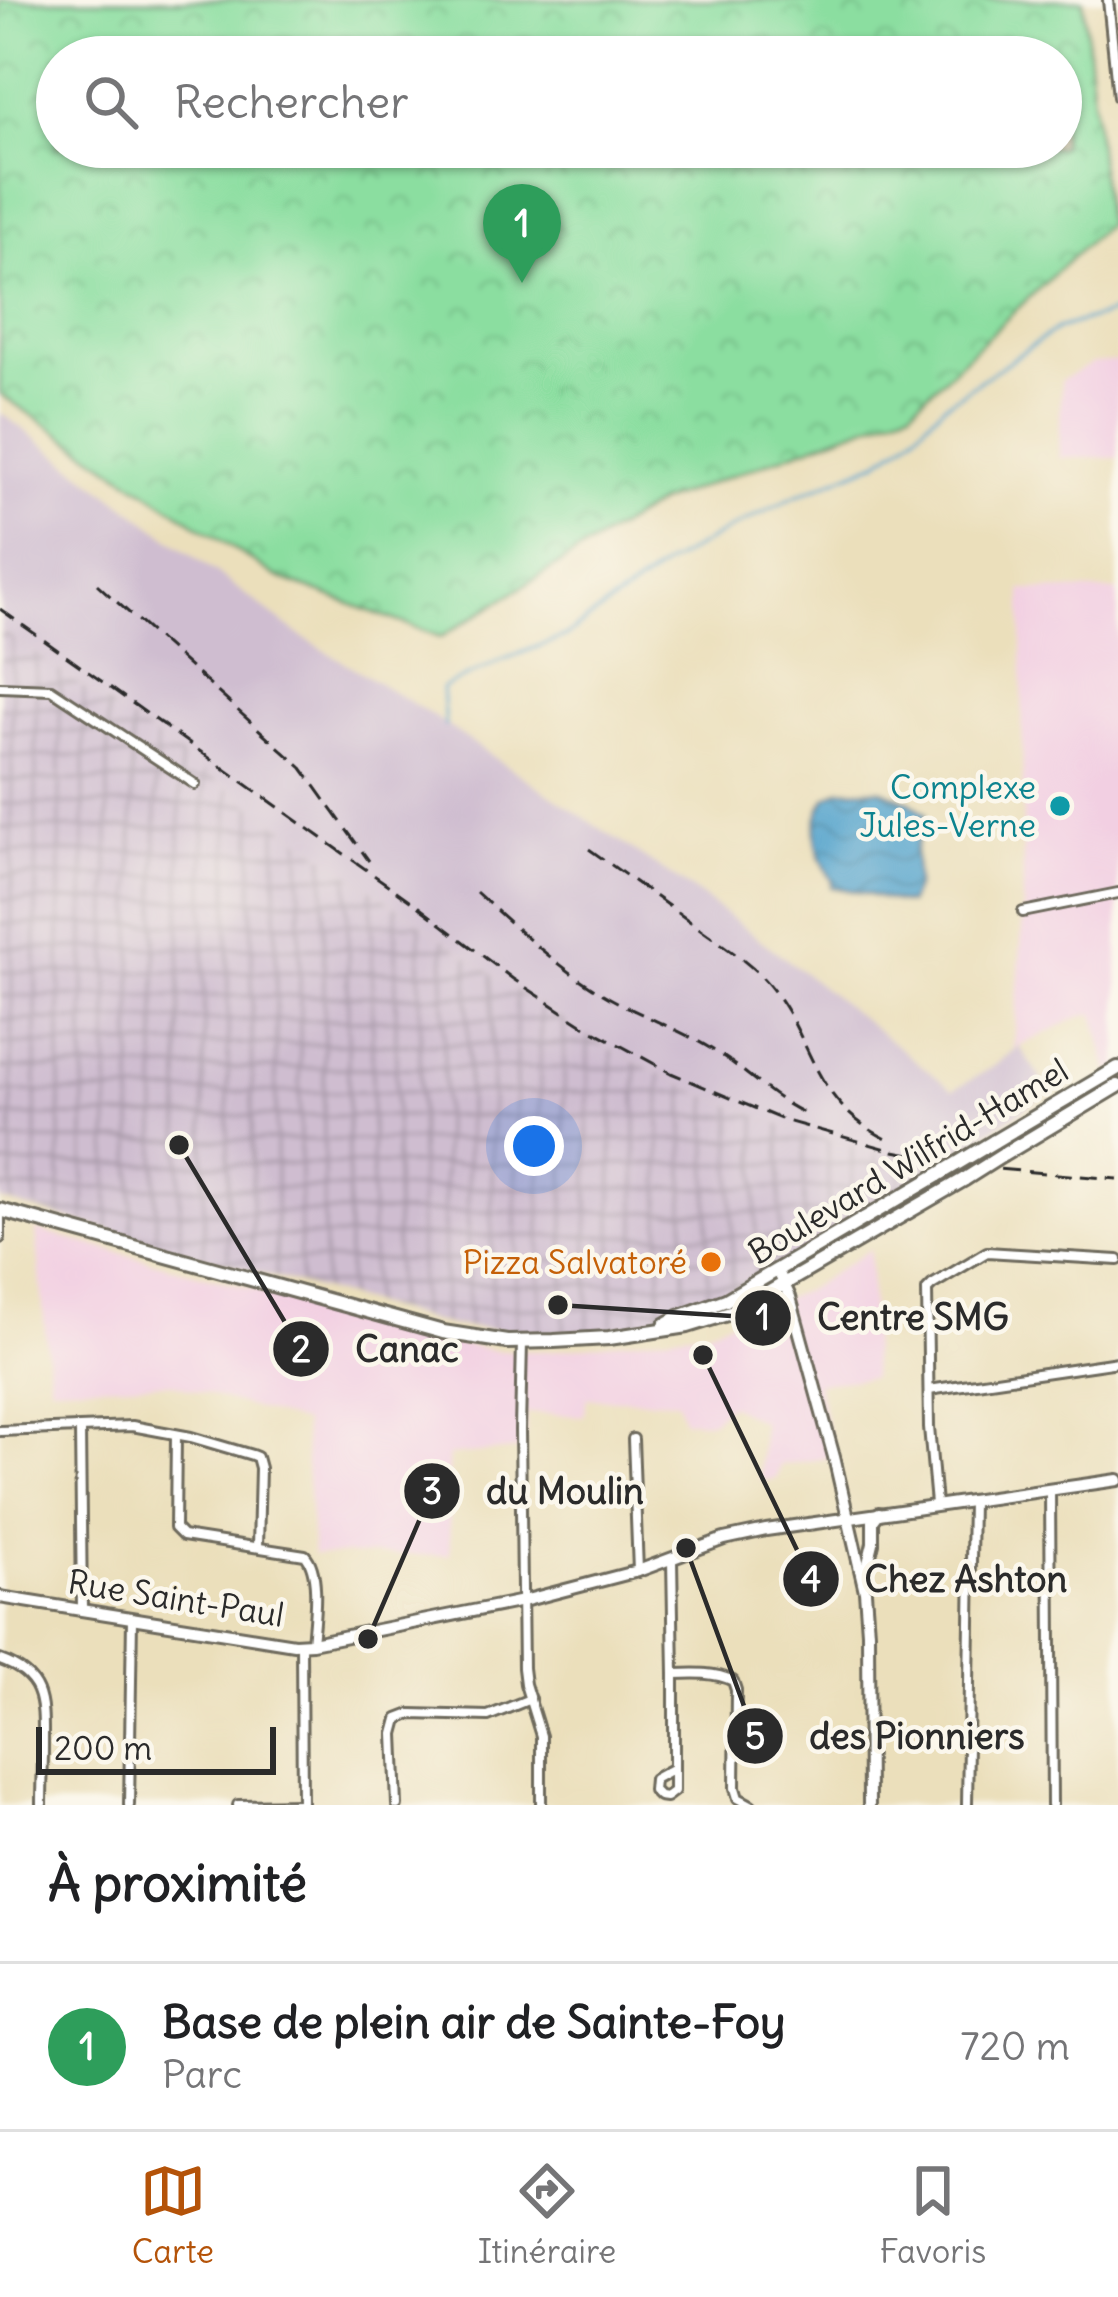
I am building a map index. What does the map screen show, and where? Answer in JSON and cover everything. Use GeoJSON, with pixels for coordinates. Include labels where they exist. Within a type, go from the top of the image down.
{"type":"FeatureCollection","features":[{"type":"Feature","properties":{"kind":"main road","name":"Boulevard Wilfrid-Hamel"},"geometry":{"type":"LineString","coordinates":[[659,1329],[726,1300],[1118,1068]]}},
{"type":"Feature","properties":{"kind":"main road","name":"Boulevard Wilfrid-Hamel"},"geometry":{"type":"LineString","coordinates":[[0,1210],[442,1333],[522,1342],[609,1338],[688,1326],[737,1310],[1118,1086]]}},
{"type":"Feature","properties":{"kind":"street"},"geometry":{"type":"LineString","coordinates":[[1108,0],[1118,97]]}},
{"type":"Feature","properties":{"kind":"street"},"geometry":{"type":"LineString","coordinates":[[0,687],[51,689],[195,784]]}},
{"type":"Feature","properties":{"kind":"street"},"geometry":{"type":"LineString","coordinates":[[1023,912],[1118,893]]}},
{"type":"Feature","properties":{"kind":"street"},"geometry":{"type":"LineString","coordinates":[[0,1210],[0,1238]]}},
{"type":"Feature","properties":{"kind":"street"},"geometry":{"type":"LineString","coordinates":[[937,1504],[928,1427],[927,1290],[987,1252],[1118,1261]]}},
{"type":"Feature","properties":{"kind":"street"},"geometry":{"type":"LineString","coordinates":[[778,1270],[834,1456],[863,1583],[868,1632],[868,1805]]}},
{"type":"Feature","properties":{"kind":"street"},"geometry":{"type":"LineString","coordinates":[[522,1342],[523,1668],[542,1736],[541,1805]]}},
{"type":"Feature","properties":{"kind":"street"},"geometry":{"type":"LineString","coordinates":[[929,1390],[1118,1362]]}},
{"type":"Feature","properties":{"kind":"street"},"geometry":{"type":"LineString","coordinates":[[0,1431],[132,1426],[257,1457],[258,1546]]}},
{"type":"Feature","properties":{"kind":"street"},"geometry":{"type":"LineString","coordinates":[[80,1429],[82,1611]]}},
{"type":"Feature","properties":{"kind":"street"},"geometry":{"type":"LineString","coordinates":[[176,1436],[175,1528],[183,1536],[305,1555],[314,1564],[302,1805],[238,1805]]}},
{"type":"Feature","properties":{"kind":"street"},"geometry":{"type":"LineString","coordinates":[[633,1439],[638,1571]]}},
{"type":"Feature","properties":{"kind":"street","name":"Rue Saint-Paul"},"geometry":{"type":"LineString","coordinates":[[0,1597],[307,1643],[523,1601],[766,1530],[1118,1480]]}},
{"type":"Feature","properties":{"kind":"street"},"geometry":{"type":"LineString","coordinates":[[1050,1488],[1052,1805]]}},
{"type":"Feature","properties":{"kind":"street"},"geometry":{"type":"LineString","coordinates":[[968,1805],[972,1499]]}},
{"type":"Feature","properties":{"kind":"street"},"geometry":{"type":"LineString","coordinates":[[863,1583],[873,1521],[879,1513]]}},
{"type":"Feature","properties":{"kind":"street"},"geometry":{"type":"LineString","coordinates":[[672,1560],[674,1768]]}},
{"type":"Feature","properties":{"kind":"street"},"geometry":{"type":"LineString","coordinates":[[129,1805],[132,1619]]}},
{"type":"Feature","properties":{"kind":"street"},"geometry":{"type":"LineString","coordinates":[[0,1660],[32,1679],[43,1703],[42,1805]]}},
{"type":"Feature","properties":{"kind":"street"},"geometry":{"type":"LineString","coordinates":[[674,1674],[695,1673],[733,1682],[735,1788],[738,1798],[751,1805]]}},
{"type":"Feature","properties":{"kind":"street"},"geometry":{"type":"LineString","coordinates":[[397,1805],[394,1734],[398,1719],[411,1714],[488,1716],[530,1699]]}},
{"type":"Feature","properties":{"kind":"shaded area"},"geometry":{"type":"Polygon","coordinates":[[[1118,361],[1118,458],[1059,458],[1061,380],[1093,363],[1118,361]]]}},
{"type":"Feature","properties":{"kind":"shaded area"},"geometry":{"type":"Polygon","coordinates":[[[0,412],[301,636],[425,711],[694,891],[953,1090],[1019,1046],[1050,1092],[934,1167],[799,1132],[699,1093],[613,1051],[511,987],[0,629],[0,412]]]}},
{"type":"Feature","properties":{"kind":"shaded area"},"geometry":{"type":"Polygon","coordinates":[[[1022,590],[1118,591],[1118,1068],[1109,1073],[1094,1013],[1014,1049],[1023,912],[1022,590]]]}},
{"type":"Feature","properties":{"kind":"shaded area"},"geometry":{"type":"Polygon","coordinates":[[[0,629],[511,987],[613,1051],[699,1093],[799,1132],[934,1167],[937,1183],[738,1287],[680,1310],[599,1331],[541,1333],[450,1326],[0,1200],[0,629]]]}},
{"type":"Feature","properties":{"kind":"shaded area"},"geometry":{"type":"Polygon","coordinates":[[[36,1230],[447,1342],[498,1351],[550,1351],[707,1330],[808,1289],[870,1249],[872,1378],[817,1383],[834,1457],[780,1465],[776,1479],[760,1481],[762,1422],[729,1405],[711,1421],[683,1420],[677,1401],[587,1398],[583,1416],[526,1413],[525,1449],[448,1456],[450,1555],[313,1555],[303,1423],[171,1383],[50,1386],[36,1230]]]}},
{"type":"Feature","properties":{"kind":"green space"},"geometry":{"type":"Polygon","coordinates":[[[0,0],[1083,0],[1106,225],[911,409],[660,502],[441,637],[276,577],[0,394],[0,0]]]}},
{"type":"Feature","properties":{"kind":"water"},"geometry":{"type":"Polygon","coordinates":[[[880,789],[926,814],[915,850],[916,885],[908,904],[832,887],[819,850],[817,820],[826,798],[840,790],[880,789]]]}},
{"type":"Feature","properties":{"kind":"waterway"},"geometry":{"type":"LineString","coordinates":[[445,726],[442,688],[564,637],[667,564],[724,532],[877,462],[944,405],[1057,329],[1118,311]]}},
{"type":"Feature","properties":{"kind":"railway"},"geometry":{"type":"LineString","coordinates":[[97,584],[302,768],[369,861]]}},
{"type":"Feature","properties":{"kind":"railway"},"geometry":{"type":"LineString","coordinates":[[0,609],[513,979],[583,1025],[671,1073],[783,1120],[894,1151],[984,1168],[1118,1179]]}},
{"type":"Feature","properties":{"kind":"railway"},"geometry":{"type":"LineString","coordinates":[[589,849],[762,977],[780,999],[843,1108],[893,1142]]}},
{"type":"Feature","properties":{"kind":"railway"},"geometry":{"type":"LineString","coordinates":[[476,892],[581,980],[713,1050],[804,1113]]}},
{"type":"Feature","properties":{"kind":"place","name":"Base de plein air de Sainte-Foy"},"geometry":{"type":"Point","coordinates":[522,283]}},
{"type":"Feature","properties":{"kind":"place","name":"Complexe Jules-Verne"},"geometry":{"type":"Point","coordinates":[1060,806]}},
{"type":"Feature","properties":{"kind":"place","name":"Canac"},"geometry":{"type":"Point","coordinates":[179,1145]}},
{"type":"Feature","properties":{"kind":"place","name":"Pizza Salvatoré"},"geometry":{"type":"Point","coordinates":[711,1262]}},
{"type":"Feature","properties":{"kind":"place","name":"Centre SMG"},"geometry":{"type":"Point","coordinates":[558,1305]}},
{"type":"Feature","properties":{"kind":"place","name":"Chez Ashton"},"geometry":{"type":"Point","coordinates":[703,1355]}},
{"type":"Feature","properties":{"kind":"place","name":"des Pionniers"},"geometry":{"type":"Point","coordinates":[686,1548]}},
{"type":"Feature","properties":{"kind":"place","name":"du Moulin"},"geometry":{"type":"Point","coordinates":[368,1639]}}]}
